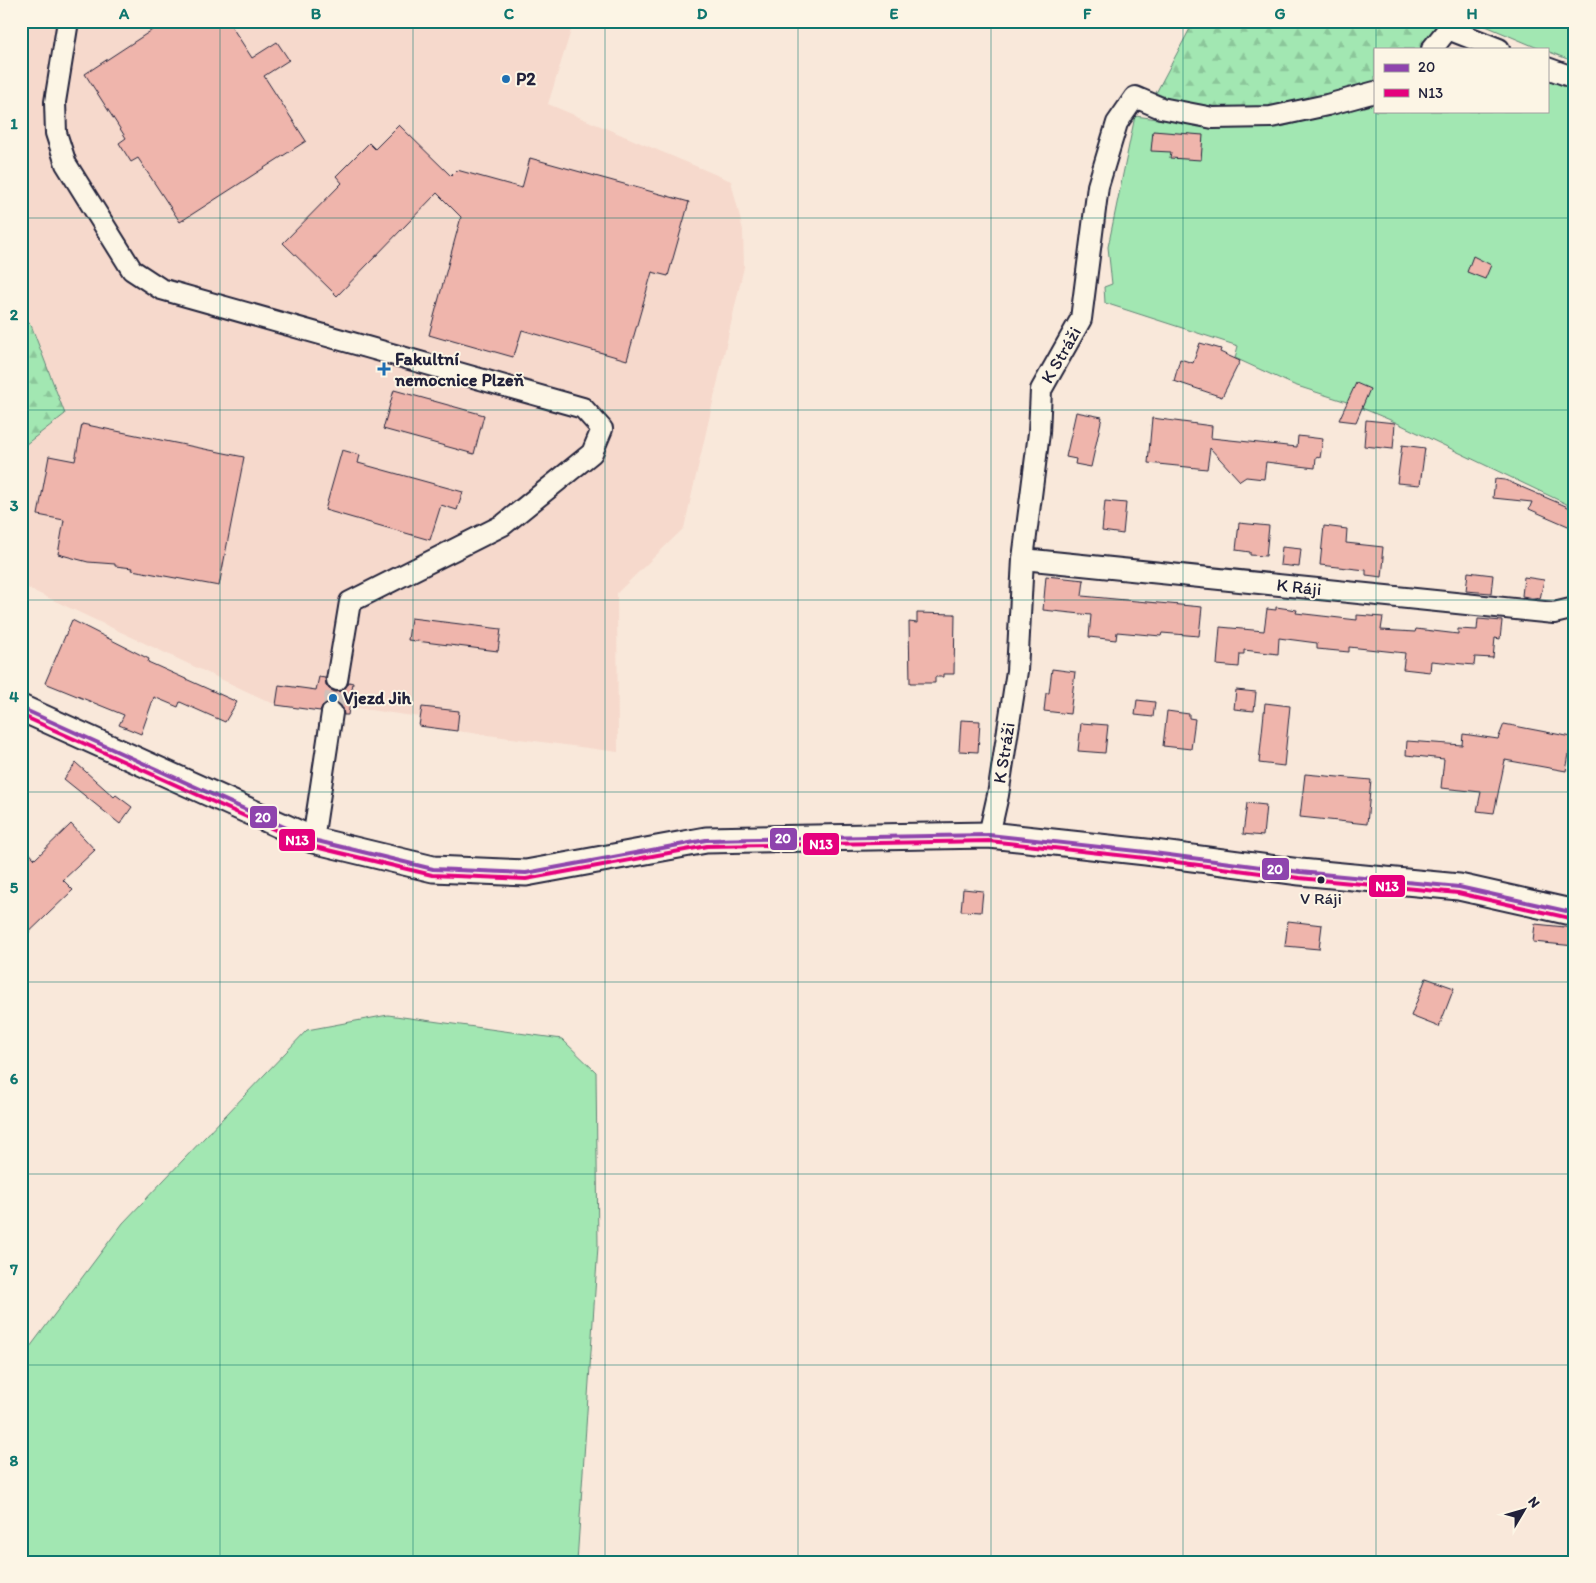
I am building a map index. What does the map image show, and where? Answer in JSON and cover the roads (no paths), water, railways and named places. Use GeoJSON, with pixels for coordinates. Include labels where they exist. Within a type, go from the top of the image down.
{"type":"FeatureCollection","features":[{"type":"Feature","properties":{"kind":"street"},"geometry":{"type":"LineString","coordinates":[[68,21],[55,102],[56,134],[66,164],[132,270],[161,289],[583,408],[602,430],[592,453],[503,525],[350,602],[336,680]]}},
{"type":"Feature","properties":{"kind":"street"},"geometry":{"type":"LineString","coordinates":[[1433,48],[1448,29],[1496,48]]}},
{"type":"Feature","properties":{"kind":"street"},"geometry":{"type":"LineString","coordinates":[[1548,68],[1575,78]]}},
{"type":"Feature","properties":{"kind":"street","name":"K Stráži"},"geometry":{"type":"LineString","coordinates":[[989,835],[998,795],[1017,671],[1023,559],[1039,433],[1041,390],[1081,319],[1098,186],[1118,123],[1135,97],[1161,108],[1213,118],[1232,118],[1271,117],[1374,92]]}},
{"type":"Feature","properties":{"kind":"street","name":"K Ráji"},"geometry":{"type":"LineString","coordinates":[[1023,559],[1554,613],[1575,608]]}},
{"type":"Feature","properties":{"kind":"street"},"geometry":{"type":"LineString","coordinates":[[21,708],[312,840],[433,869],[526,874],[706,840],[989,835],[1146,852],[1300,872],[1459,887],[1575,913]]}},
{"type":"Feature","properties":{"kind":"street"},"geometry":{"type":"LineString","coordinates":[[312,840],[332,713]]}},
{"type":"Feature","properties":{"kind":"tunnel"},"geometry":{"type":"LineString","coordinates":[[332,713],[337,680]]}},
{"type":"Feature","properties":{"kind":"place","name":"P2"},"geometry":{"type":"Point","coordinates":[506,79]}},
{"type":"Feature","properties":{"kind":"place","name":"Fakultní nemocnice Plzeň"},"geometry":{"type":"Point","coordinates":[384,369]}},
{"type":"Feature","properties":{"kind":"place","name":"Vjezd Jih"},"geometry":{"type":"Point","coordinates":[333,698]}},
{"type":"Feature","properties":{"kind":"place","name":"V Ráji"},"geometry":{"type":"Point","coordinates":[1321,880]}}]}
